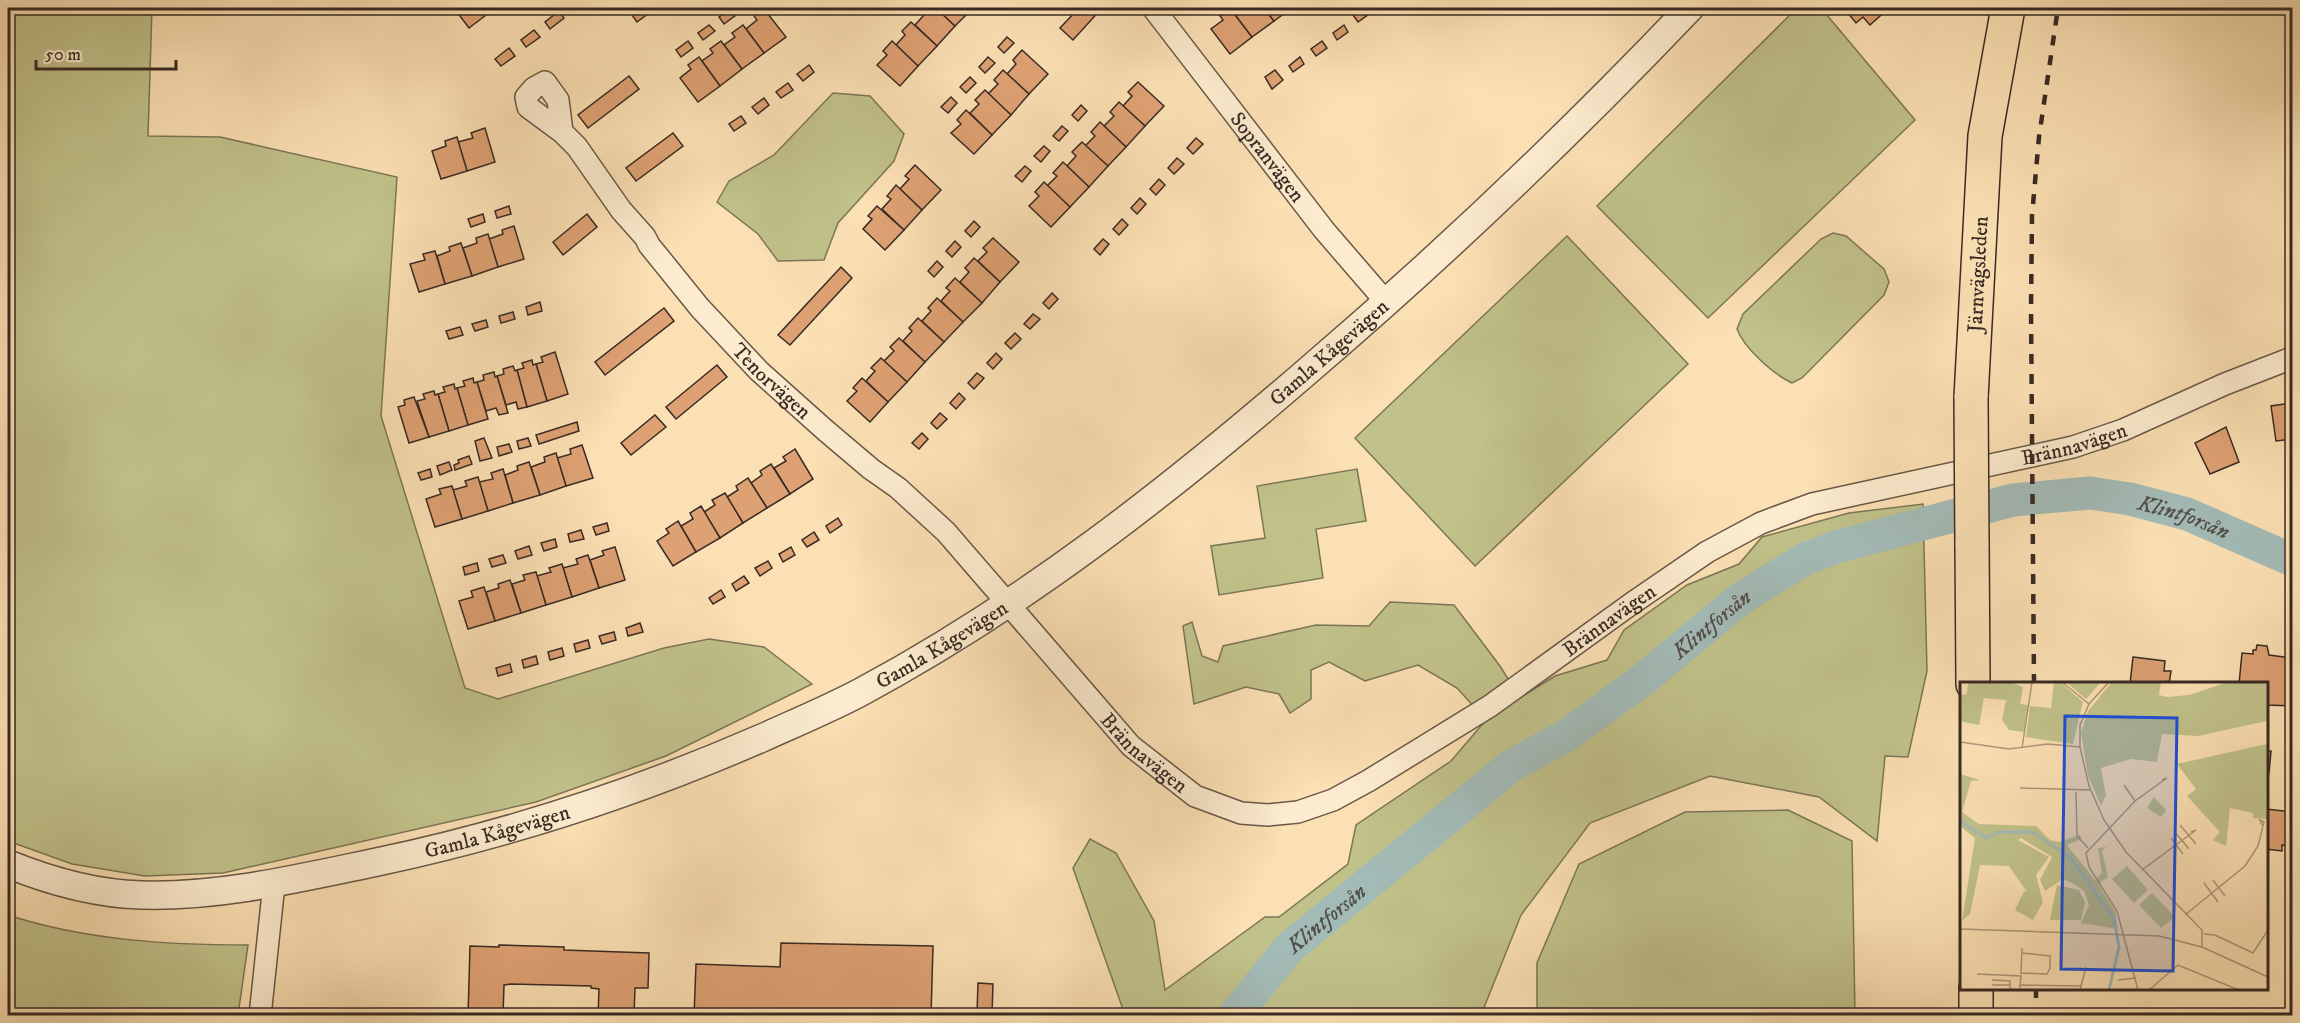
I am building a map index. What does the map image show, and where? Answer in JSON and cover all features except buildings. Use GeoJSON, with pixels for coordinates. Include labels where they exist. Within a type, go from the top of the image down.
{"type":"FeatureCollection","features":[{"type":"Feature","properties":{"kind":"main road","name":"Järnvägsleden"},"geometry":{"type":"LineString","coordinates":[[1973,682],[1971,398],[1985,136],[2008,8]]}},
{"type":"Feature","properties":{"kind":"main road"},"geometry":{"type":"LineString","coordinates":[[1976,990],[1976,1016]]}},
{"type":"Feature","properties":{"kind":"street","name":"Sopranvägen"},"geometry":{"type":"LineString","coordinates":[[1152,8],[1324,230],[1387,303]]}},
{"type":"Feature","properties":{"kind":"street","name":"Gamla Kågevägen"},"geometry":{"type":"LineString","coordinates":[[8,864],[76,886],[139,895],[188,894],[274,884],[454,844],[542,821],[626,793],[721,756],[857,694],[932,652],[1010,604],[1122,524],[1224,444],[1387,303],[1581,120],[1690,8]]}},
{"type":"Feature","properties":{"kind":"street","name":"Tenorvägen"},"geometry":{"type":"LineString","coordinates":[[562,132],[577,147],[621,210],[693,299],[759,371],[871,469],[898,488],[946,532],[1010,604]]}},
{"type":"Feature","properties":{"kind":"street","name":"Brännavägen"},"geometry":{"type":"LineString","coordinates":[[1010,604],[1131,746],[1195,796],[1241,813],[1268,815],[1298,812],[1333,800],[1368,781],[1490,706],[1707,552],[1761,523],[1812,504],[2073,447],[2123,430],[2224,384],[2292,358]]}},
{"type":"Feature","properties":{"kind":"street"},"geometry":{"type":"LineString","coordinates":[[260,1016],[274,884]]}},
{"type":"Feature","properties":{"kind":"green space"},"geometry":{"type":"Polygon","coordinates":[[[8,8],[152,8],[148,136],[220,137],[397,177],[381,416],[465,688],[498,699],[664,648],[709,639],[764,647],[812,684],[666,756],[536,802],[223,873],[145,876],[72,864],[8,841],[8,8]]]}},
{"type":"Feature","properties":{"kind":"green space"},"geometry":{"type":"Polygon","coordinates":[[[1797,8],[1821,8],[1915,120],[1708,318],[1597,206],[1797,8]]]}},
{"type":"Feature","properties":{"kind":"green space"},"geometry":{"type":"Polygon","coordinates":[[[833,93],[870,96],[904,134],[894,161],[838,223],[824,260],[778,261],[758,234],[717,202],[729,181],[774,155],[833,93]]]}},
{"type":"Feature","properties":{"kind":"green space"},"geometry":{"type":"Polygon","coordinates":[[[1833,233],[1846,236],[1884,269],[1889,282],[1884,295],[1802,378],[1792,383],[1760,360],[1737,329],[1743,314],[1821,239],[1833,233]]]}},
{"type":"Feature","properties":{"kind":"green space"},"geometry":{"type":"Polygon","coordinates":[[[1567,236],[1688,364],[1475,566],[1355,438],[1567,236]]]}},
{"type":"Feature","properties":{"kind":"green space"},"geometry":{"type":"Polygon","coordinates":[[[1357,469],[1366,521],[1316,529],[1323,578],[1219,595],[1211,546],[1265,538],[1257,486],[1357,469]]]}},
{"type":"Feature","properties":{"kind":"green space"},"geometry":{"type":"Polygon","coordinates":[[[1923,504],[1927,671],[1908,757],[1885,756],[1877,841],[1819,797],[1710,776],[1590,823],[1521,915],[1481,1015],[1125,1015],[1073,868],[1090,839],[1116,853],[1154,921],[1165,990],[1265,917],[1279,917],[1348,864],[1356,825],[1451,761],[1486,720],[1457,688],[1418,665],[1365,681],[1329,662],[1311,670],[1311,699],[1290,713],[1279,694],[1246,687],[1194,704],[1183,626],[1192,622],[1202,656],[1218,662],[1223,646],[1316,625],[1369,626],[1390,602],[1454,605],[1500,666],[1520,698],[1555,676],[1607,660],[1624,630],[1687,585],[1739,564],[1762,537],[1849,513],[1923,504]]]}},
{"type":"Feature","properties":{"kind":"green space"},"geometry":{"type":"Polygon","coordinates":[[[1788,810],[1852,841],[1855,1015],[1537,1015],[1537,963],[1579,864],[1685,812],[1788,810]]]}},
{"type":"Feature","properties":{"kind":"green space"},"geometry":{"type":"Polygon","coordinates":[[[8,915],[67,930],[127,939],[187,944],[248,945],[238,1015],[8,1015],[8,915]]]}},
{"type":"Feature","properties":{"kind":"waterway","name":"Klintforsån"},"geometry":{"type":"LineString","coordinates":[[1234,1016],[1289,948],[1511,766],[1569,734],[1645,678],[1740,599],[1805,559],[1836,547],[2013,500],[2090,493],[2130,499],[2187,514],[2292,560]]}},
{"type":"Feature","properties":{"kind":"railway"},"geometry":{"type":"LineString","coordinates":[[2034,682],[2032,216],[2039,137],[2058,8]]}},
{"type":"Feature","properties":{"kind":"railway"},"geometry":{"type":"LineString","coordinates":[[2036,990],[2036,1016]]}}]}
